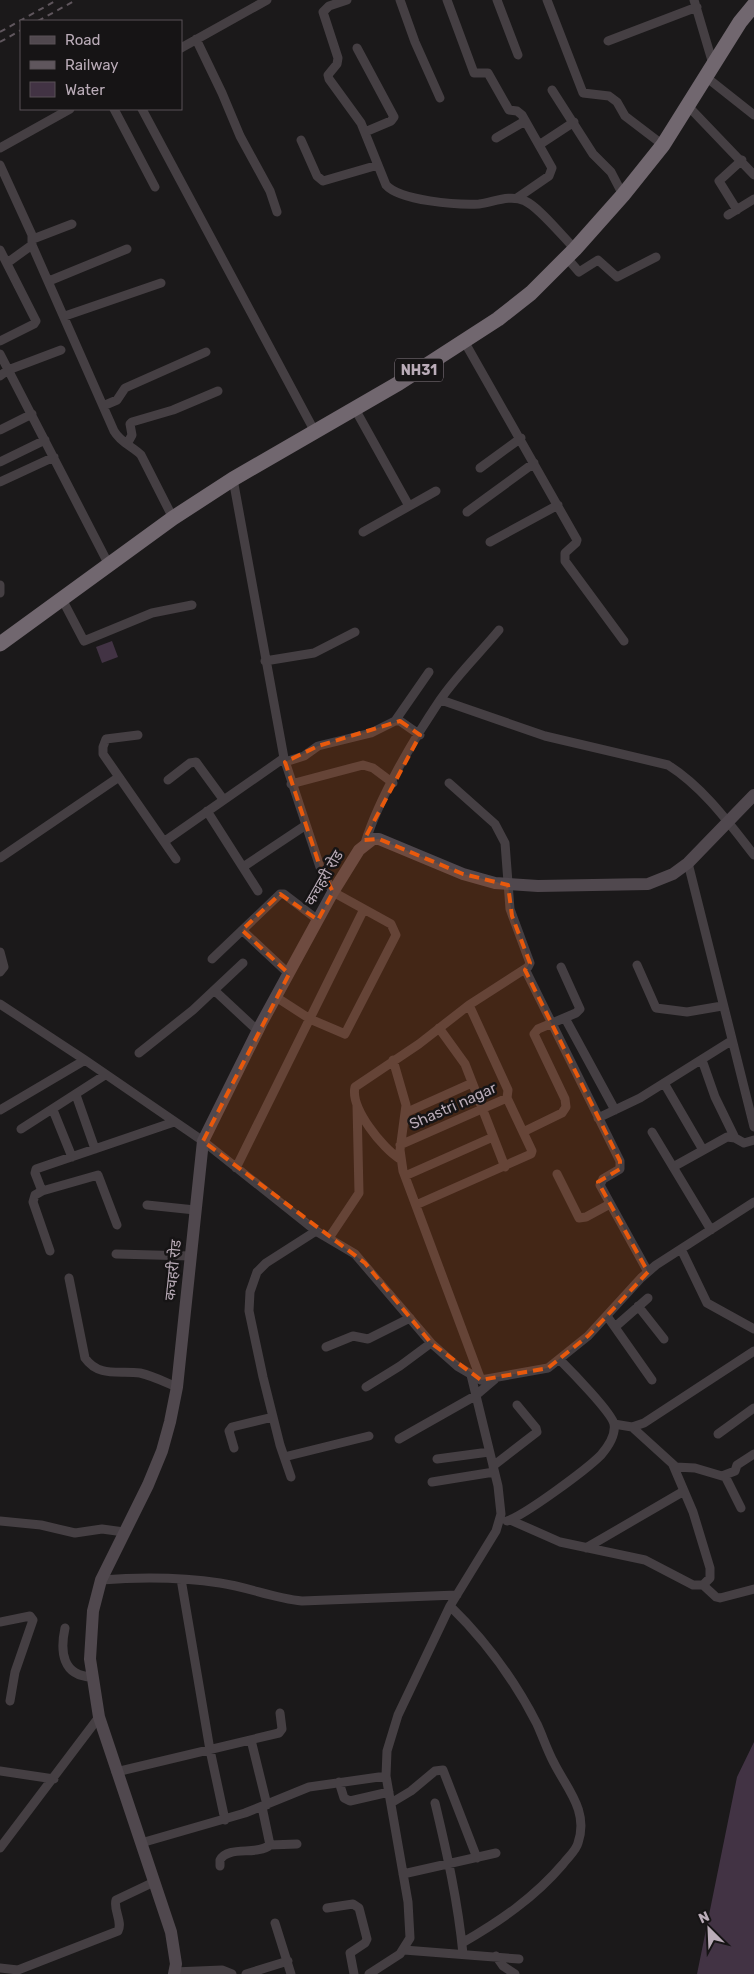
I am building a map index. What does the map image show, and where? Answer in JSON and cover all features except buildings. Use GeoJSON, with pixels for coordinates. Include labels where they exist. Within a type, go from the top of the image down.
{"type":"FeatureCollection","features":[{"type":"Feature","properties":{"kind":"highway","name":"NH31"},"geometry":{"type":"LineString","coordinates":[[0,643],[173,518],[233,479],[355,409],[464,341],[498,319],[531,293],[571,254],[623,195],[662,145],[754,5]]}},
{"type":"Feature","properties":{"kind":"main road","name":"कचहरी रोड"},"geometry":{"type":"LineString","coordinates":[[174,1973],[176,1964],[171,1932],[98,1717],[90,1659],[93,1611],[101,1580],[162,1451],[178,1387],[203,1141],[258,1031],[333,892],[358,850],[365,843],[379,840],[463,874],[508,886],[648,884],[673,874],[688,862],[754,795]]}},
{"type":"Feature","properties":{"kind":"street"},"geometry":{"type":"LineString","coordinates":[[182,47],[267,0]]}},
{"type":"Feature","properties":{"kind":"street"},"geometry":{"type":"LineString","coordinates":[[347,0],[329,6],[323,12],[338,58],[328,75],[365,132],[386,185],[391,190],[404,196],[468,204],[516,198],[545,180],[552,172],[520,113],[508,110],[488,73],[474,73],[447,0]]}},
{"type":"Feature","properties":{"kind":"street"},"geometry":{"type":"LineString","coordinates":[[400,0],[419,51],[440,98]]}},
{"type":"Feature","properties":{"kind":"street"},"geometry":{"type":"LineString","coordinates":[[497,0],[518,55]]}},
{"type":"Feature","properties":{"kind":"street"},"geometry":{"type":"LineString","coordinates":[[547,0],[583,94],[610,96],[617,102],[625,116],[662,145]]}},
{"type":"Feature","properties":{"kind":"street"},"geometry":{"type":"LineString","coordinates":[[608,42],[695,3],[710,71],[754,116]]}},
{"type":"Feature","properties":{"kind":"street"},"geometry":{"type":"LineString","coordinates":[[196,40],[240,136],[270,191],[277,212]]}},
{"type":"Feature","properties":{"kind":"street"},"geometry":{"type":"LineString","coordinates":[[357,48],[394,117],[391,121],[365,132]]}},
{"type":"Feature","properties":{"kind":"street"},"geometry":{"type":"LineString","coordinates":[[552,90],[593,154],[611,172],[623,195]]}},
{"type":"Feature","properties":{"kind":"street"},"geometry":{"type":"LineString","coordinates":[[688,106],[742,160],[754,175]]}},
{"type":"Feature","properties":{"kind":"street"},"geometry":{"type":"LineString","coordinates":[[0,148],[68,110]]}},
{"type":"Feature","properties":{"kind":"street"},"geometry":{"type":"LineString","coordinates":[[115,110],[155,187]]}},
{"type":"Feature","properties":{"kind":"street"},"geometry":{"type":"LineString","coordinates":[[143,110],[315,432]]}},
{"type":"Feature","properties":{"kind":"street"},"geometry":{"type":"LineString","coordinates":[[496,138],[525,120]]}},
{"type":"Feature","properties":{"kind":"street"},"geometry":{"type":"LineString","coordinates":[[539,145],[574,122]]}},
{"type":"Feature","properties":{"kind":"street"},"geometry":{"type":"LineString","coordinates":[[301,140],[317,176],[323,181],[378,165]]}},
{"type":"Feature","properties":{"kind":"street"},"geometry":{"type":"LineString","coordinates":[[736,210],[719,181],[742,160]]}},
{"type":"Feature","properties":{"kind":"street"},"geometry":{"type":"LineString","coordinates":[[0,165],[114,431],[121,441],[141,455],[173,518]]}},
{"type":"Feature","properties":{"kind":"street"},"geometry":{"type":"LineString","coordinates":[[516,198],[529,203],[571,254],[579,272],[598,260],[617,277],[656,257]]}},
{"type":"Feature","properties":{"kind":"street"},"geometry":{"type":"LineString","coordinates":[[728,215],[754,199]]}},
{"type":"Feature","properties":{"kind":"street"},"geometry":{"type":"LineString","coordinates":[[7,263],[32,242],[72,224]]}},
{"type":"Feature","properties":{"kind":"street"},"geometry":{"type":"LineString","coordinates":[[49,280],[126,249]]}},
{"type":"Feature","properties":{"kind":"street"},"geometry":{"type":"LineString","coordinates":[[0,250],[36,323],[0,341]]}},
{"type":"Feature","properties":{"kind":"street"},"geometry":{"type":"LineString","coordinates":[[65,316],[161,283]]}},
{"type":"Feature","properties":{"kind":"street"},"geometry":{"type":"LineString","coordinates":[[464,341],[577,540],[576,544],[565,553],[565,561],[624,641]]}},
{"type":"Feature","properties":{"kind":"street"},"geometry":{"type":"LineString","coordinates":[[0,376],[8,370],[61,350]]}},
{"type":"Feature","properties":{"kind":"street"},"geometry":{"type":"LineString","coordinates":[[103,406],[118,400],[124,388],[206,352]]}},
{"type":"Feature","properties":{"kind":"street"},"geometry":{"type":"LineString","coordinates":[[0,354],[109,565]]}},
{"type":"Feature","properties":{"kind":"street"},"geometry":{"type":"LineString","coordinates":[[127,444],[132,435],[130,424],[132,422],[173,410],[218,391]]}},
{"type":"Feature","properties":{"kind":"street"},"geometry":{"type":"LineString","coordinates":[[355,409],[409,506]]}},
{"type":"Feature","properties":{"kind":"street"},"geometry":{"type":"LineString","coordinates":[[0,430],[32,414]]}},
{"type":"Feature","properties":{"kind":"street"},"geometry":{"type":"LineString","coordinates":[[480,468],[520,438]]}},
{"type":"Feature","properties":{"kind":"street"},"geometry":{"type":"LineString","coordinates":[[0,462],[45,440]]}},
{"type":"Feature","properties":{"kind":"street"},"geometry":{"type":"LineString","coordinates":[[0,482],[54,457]]}},
{"type":"Feature","properties":{"kind":"street"},"geometry":{"type":"LineString","coordinates":[[467,512],[534,463]]}},
{"type":"Feature","properties":{"kind":"street"},"geometry":{"type":"LineString","coordinates":[[233,479],[284,760],[320,866],[333,892],[391,924],[396,935],[345,1034],[310,1019],[276,997]]}},
{"type":"Feature","properties":{"kind":"street"},"geometry":{"type":"LineString","coordinates":[[364,532],[436,491]]}},
{"type":"Feature","properties":{"kind":"street"},"geometry":{"type":"LineString","coordinates":[[490,542],[558,505]]}},
{"type":"Feature","properties":{"kind":"street"},"geometry":{"type":"LineString","coordinates":[[0,585],[0,592]]}},
{"type":"Feature","properties":{"kind":"street"},"geometry":{"type":"LineString","coordinates":[[62,599],[84,641],[152,613],[192,604]]}},
{"type":"Feature","properties":{"kind":"street"},"geometry":{"type":"LineString","coordinates":[[365,843],[370,826],[392,783],[441,700],[499,630]]}},
{"type":"Feature","properties":{"kind":"street"},"geometry":{"type":"LineString","coordinates":[[265,661],[314,653],[355,632]]}},
{"type":"Feature","properties":{"kind":"street"},"geometry":{"type":"LineString","coordinates":[[165,842],[223,799],[284,760],[304,756],[318,746],[371,733],[395,721],[429,672]]}},
{"type":"Feature","properties":{"kind":"street"},"geometry":{"type":"LineString","coordinates":[[441,700],[545,736],[668,765],[682,774],[728,822],[754,855]]}},
{"type":"Feature","properties":{"kind":"street"},"geometry":{"type":"LineString","coordinates":[[395,721],[400,721],[420,735]]}},
{"type":"Feature","properties":{"kind":"street"},"geometry":{"type":"LineString","coordinates":[[138,735],[111,738],[104,742],[103,754],[176,859]]}},
{"type":"Feature","properties":{"kind":"street"},"geometry":{"type":"LineString","coordinates":[[168,780],[190,763],[196,762],[223,799]]}},
{"type":"Feature","properties":{"kind":"street"},"geometry":{"type":"LineString","coordinates":[[291,784],[363,765],[373,768],[392,783]]}},
{"type":"Feature","properties":{"kind":"street"},"geometry":{"type":"LineString","coordinates":[[0,858],[119,777]]}},
{"type":"Feature","properties":{"kind":"street"},"geometry":{"type":"LineString","coordinates":[[329,1238],[359,1193],[355,1087],[419,1044],[469,1005],[525,969],[530,963],[512,916],[508,886],[508,854],[501,833],[486,816],[449,784]]}},
{"type":"Feature","properties":{"kind":"street"},"geometry":{"type":"LineString","coordinates":[[207,811],[258,890]]}},
{"type":"Feature","properties":{"kind":"street"},"geometry":{"type":"LineString","coordinates":[[243,867],[306,825]]}},
{"type":"Feature","properties":{"kind":"street"},"geometry":{"type":"LineString","coordinates":[[688,862],[722,1006],[754,1127]]}},
{"type":"Feature","properties":{"kind":"street"},"geometry":{"type":"LineString","coordinates":[[212,959],[280,894],[284,894],[318,920]]}},
{"type":"Feature","properties":{"kind":"street"},"geometry":{"type":"LineString","coordinates":[[236,1168],[364,909]]}},
{"type":"Feature","properties":{"kind":"street"},"geometry":{"type":"LineString","coordinates":[[242,930],[289,974]]}},
{"type":"Feature","properties":{"kind":"street"},"geometry":{"type":"LineString","coordinates":[[0,952],[4,968],[0,972]]}},
{"type":"Feature","properties":{"kind":"street"},"geometry":{"type":"LineString","coordinates":[[139,1053],[193,1010],[244,962]]}},
{"type":"Feature","properties":{"kind":"street"},"geometry":{"type":"LineString","coordinates":[[523,1132],[562,1113],[566,1107],[565,1099],[534,1034],[538,1029],[576,1013],[580,1009],[561,966]]}},
{"type":"Feature","properties":{"kind":"street"},"geometry":{"type":"LineString","coordinates":[[636,966],[656,1008],[687,1012],[722,1006]]}},
{"type":"Feature","properties":{"kind":"street"},"geometry":{"type":"LineString","coordinates":[[525,969],[550,1024],[621,1166],[601,1182],[602,1189],[648,1272]]}},
{"type":"Feature","properties":{"kind":"street"},"geometry":{"type":"LineString","coordinates":[[214,990],[258,1031]]}},
{"type":"Feature","properties":{"kind":"street"},"geometry":{"type":"LineString","coordinates":[[0,1004],[203,1141],[316,1231],[343,1245],[365,1263],[431,1343],[470,1375],[481,1380],[548,1368],[588,1336],[648,1272],[754,1202]]}},
{"type":"Feature","properties":{"kind":"street","name":"Shastri nagar"},"geometry":{"type":"LineString","coordinates":[[400,1145],[507,1098],[508,1090],[469,1005]]}},
{"type":"Feature","properties":{"kind":"street"},"geometry":{"type":"LineString","coordinates":[[565,1018],[615,1110]]}},
{"type":"Feature","properties":{"kind":"street"},"geometry":{"type":"LineString","coordinates":[[439,1028],[462,1058],[505,1167]]}},
{"type":"Feature","properties":{"kind":"street"},"geometry":{"type":"LineString","coordinates":[[598,1118],[664,1083],[731,1041]]}},
{"type":"Feature","properties":{"kind":"street"},"geometry":{"type":"LineString","coordinates":[[0,1110],[85,1060]]}},
{"type":"Feature","properties":{"kind":"street"},"geometry":{"type":"LineString","coordinates":[[393,1060],[405,1098],[400,1159],[481,1380]]}},
{"type":"Feature","properties":{"kind":"street"},"geometry":{"type":"LineString","coordinates":[[702,1060],[715,1097],[735,1138]]}},
{"type":"Feature","properties":{"kind":"street"},"geometry":{"type":"LineString","coordinates":[[21,1129],[105,1075]]}},
{"type":"Feature","properties":{"kind":"street"},"geometry":{"type":"LineString","coordinates":[[405,1114],[472,1083]]}},
{"type":"Feature","properties":{"kind":"street"},"geometry":{"type":"LineString","coordinates":[[664,1083],[703,1150]]}},
{"type":"Feature","properties":{"kind":"street"},"geometry":{"type":"LineString","coordinates":[[76,1095],[95,1149]]}},
{"type":"Feature","properties":{"kind":"street"},"geometry":{"type":"LineString","coordinates":[[416,1205],[531,1154],[532,1151],[507,1098]]}},
{"type":"Feature","properties":{"kind":"street"},"geometry":{"type":"LineString","coordinates":[[357,1102],[362,1114],[383,1146],[400,1159]]}},
{"type":"Feature","properties":{"kind":"street"},"geometry":{"type":"LineString","coordinates":[[53,1110],[72,1157]]}},
{"type":"Feature","properties":{"kind":"street"},"geometry":{"type":"LineString","coordinates":[[42,1191],[35,1173],[36,1169],[174,1122]]}},
{"type":"Feature","properties":{"kind":"street"},"geometry":{"type":"LineString","coordinates":[[652,1132],[711,1230]]}},
{"type":"Feature","properties":{"kind":"street"},"geometry":{"type":"LineString","coordinates":[[405,1176],[493,1137]]}},
{"type":"Feature","properties":{"kind":"street"},"geometry":{"type":"LineString","coordinates":[[673,1167],[727,1137],[735,1138],[744,1143],[754,1140]]}},
{"type":"Feature","properties":{"kind":"street"},"geometry":{"type":"LineString","coordinates":[[557,1174],[579,1218],[586,1217],[610,1204]]}},
{"type":"Feature","properties":{"kind":"street"},"geometry":{"type":"LineString","coordinates":[[50,1250],[33,1202],[35,1195],[42,1191],[98,1175],[117,1226]]}},
{"type":"Feature","properties":{"kind":"street"},"geometry":{"type":"LineString","coordinates":[[147,1206],[195,1210]]}},
{"type":"Feature","properties":{"kind":"street"},"geometry":{"type":"LineString","coordinates":[[291,1477],[273,1417],[249,1310],[252,1282],[257,1272],[266,1263],[316,1231]]}},
{"type":"Feature","properties":{"kind":"street"},"geometry":{"type":"LineString","coordinates":[[682,1249],[707,1302],[754,1328]]}},
{"type":"Feature","properties":{"kind":"street"},"geometry":{"type":"LineString","coordinates":[[116,1254],[191,1256]]}},
{"type":"Feature","properties":{"kind":"street"},"geometry":{"type":"LineString","coordinates":[[69,1278],[85,1358],[89,1362],[104,1372],[141,1374],[178,1387]]}},
{"type":"Feature","properties":{"kind":"street"},"geometry":{"type":"LineString","coordinates":[[615,1327],[648,1298]]}},
{"type":"Feature","properties":{"kind":"street"},"geometry":{"type":"LineString","coordinates":[[638,1306],[664,1339]]}},
{"type":"Feature","properties":{"kind":"street"},"geometry":{"type":"LineString","coordinates":[[607,1316],[652,1380]]}},
{"type":"Feature","properties":{"kind":"street"},"geometry":{"type":"LineString","coordinates":[[326,1347],[353,1336],[368,1339],[410,1318]]}},
{"type":"Feature","properties":{"kind":"street"},"geometry":{"type":"LineString","coordinates":[[366,1387],[400,1366],[431,1343]]}},
{"type":"Feature","properties":{"kind":"street"},"geometry":{"type":"LineString","coordinates":[[614,1424],[632,1427],[644,1423],[754,1351]]}},
{"type":"Feature","properties":{"kind":"street"},"geometry":{"type":"LineString","coordinates":[[498,1527],[540,1501],[597,1458],[607,1447],[614,1424],[612,1417],[560,1360]]}},
{"type":"Feature","properties":{"kind":"street"},"geometry":{"type":"LineString","coordinates":[[369,1974],[392,1961],[404,1950],[410,1938],[410,1922],[403,1874],[386,1776],[387,1751],[398,1716],[450,1606],[474,1571],[498,1527],[501,1514],[493,1469],[470,1375]]}},
{"type":"Feature","properties":{"kind":"street"},"geometry":{"type":"LineString","coordinates":[[399,1439],[475,1396],[495,1379]]}},
{"type":"Feature","properties":{"kind":"street"},"geometry":{"type":"LineString","coordinates":[[432,1482],[493,1469],[537,1432],[536,1428],[517,1405]]}},
{"type":"Feature","properties":{"kind":"street"},"geometry":{"type":"LineString","coordinates":[[718,1434],[754,1408]]}},
{"type":"Feature","properties":{"kind":"street"},"geometry":{"type":"LineString","coordinates":[[234,1448],[230,1431],[232,1428],[273,1417]]}},
{"type":"Feature","properties":{"kind":"street"},"geometry":{"type":"LineString","coordinates":[[632,1427],[673,1465],[693,1512],[711,1573],[703,1585]]}},
{"type":"Feature","properties":{"kind":"street"},"geometry":{"type":"LineString","coordinates":[[284,1457],[369,1436]]}},
{"type":"Feature","properties":{"kind":"street"},"geometry":{"type":"LineString","coordinates":[[437,1459],[489,1452]]}},
{"type":"Feature","properties":{"kind":"street"},"geometry":{"type":"LineString","coordinates":[[673,1465],[695,1468],[725,1476],[735,1472],[737,1464],[754,1454]]}},
{"type":"Feature","properties":{"kind":"street"},"geometry":{"type":"LineString","coordinates":[[725,1476],[741,1508]]}},
{"type":"Feature","properties":{"kind":"street"},"geometry":{"type":"LineString","coordinates":[[586,1548],[684,1491]]}},
{"type":"Feature","properties":{"kind":"street"},"geometry":{"type":"LineString","coordinates":[[0,1520],[41,1525],[75,1532],[102,1528],[124,1532]]}},
{"type":"Feature","properties":{"kind":"street"},"geometry":{"type":"LineString","coordinates":[[510,1520],[560,1542],[645,1560],[693,1585],[703,1585],[716,1597],[720,1598],[754,1589]]}},
{"type":"Feature","properties":{"kind":"street"},"geometry":{"type":"LineString","coordinates":[[101,1580],[143,1577],[227,1584],[278,1598],[302,1601],[457,1595]]}},
{"type":"Feature","properties":{"kind":"street"},"geometry":{"type":"LineString","coordinates":[[181,1580],[210,1750],[225,1820]]}},
{"type":"Feature","properties":{"kind":"street"},"geometry":{"type":"LineString","coordinates":[[450,1606],[471,1627],[514,1684],[537,1725],[554,1764],[572,1792],[582,1825],[575,1850],[546,1883],[505,1917],[462,1943]]}},
{"type":"Feature","properties":{"kind":"street"},"geometry":{"type":"LineString","coordinates":[[0,1622],[30,1616],[33,1620],[16,1672],[10,1701]]}},
{"type":"Feature","properties":{"kind":"street"},"geometry":{"type":"LineString","coordinates":[[65,1628],[62,1653],[65,1662],[76,1674],[92,1677]]}},
{"type":"Feature","properties":{"kind":"street"},"geometry":{"type":"LineString","coordinates":[[116,1772],[281,1732],[280,1713]]}},
{"type":"Feature","properties":{"kind":"street"},"geometry":{"type":"LineString","coordinates":[[0,1848],[4,1836],[54,1779],[98,1717]]}},
{"type":"Feature","properties":{"kind":"street"},"geometry":{"type":"LineString","coordinates":[[252,1740],[265,1806],[270,1846]]}},
{"type":"Feature","properties":{"kind":"street"},"geometry":{"type":"LineString","coordinates":[[391,1803],[411,1791],[435,1771],[443,1770],[477,1858]]}},
{"type":"Feature","properties":{"kind":"street"},"geometry":{"type":"LineString","coordinates":[[0,1771],[54,1779]]}},
{"type":"Feature","properties":{"kind":"street"},"geometry":{"type":"LineString","coordinates":[[141,1842],[225,1820],[265,1806],[308,1787],[386,1776]]}},
{"type":"Feature","properties":{"kind":"street"},"geometry":{"type":"LineString","coordinates":[[338,1782],[344,1798],[350,1801],[389,1792]]}},
{"type":"Feature","properties":{"kind":"street"},"geometry":{"type":"LineString","coordinates":[[435,1803],[450,1864],[463,1954]]}},
{"type":"Feature","properties":{"kind":"street"},"geometry":{"type":"LineString","coordinates":[[220,1866],[220,1860],[225,1855],[261,1850],[270,1846],[297,1844]]}},
{"type":"Feature","properties":{"kind":"street"},"geometry":{"type":"LineString","coordinates":[[403,1874],[496,1853]]}},
{"type":"Feature","properties":{"kind":"street"},"geometry":{"type":"LineString","coordinates":[[0,1968],[18,1970],[118,1931],[120,1925],[115,1906],[116,1900],[154,1882]]}},
{"type":"Feature","properties":{"kind":"street"},"geometry":{"type":"LineString","coordinates":[[327,1908],[353,1904],[359,1908],[366,1940],[365,1944],[350,1953],[354,1974]]}},
{"type":"Feature","properties":{"kind":"street"},"geometry":{"type":"LineString","coordinates":[[275,1923],[291,1974]]}},
{"type":"Feature","properties":{"kind":"street"},"geometry":{"type":"LineString","coordinates":[[404,1950],[519,1959]]}},
{"type":"Feature","properties":{"kind":"street"},"geometry":{"type":"LineString","coordinates":[[496,1956],[503,1966],[515,1974]]}},
{"type":"Feature","properties":{"kind":"street"},"geometry":{"type":"LineString","coordinates":[[246,1974],[288,1961]]}},
{"type":"Feature","properties":{"kind":"street"},"geometry":{"type":"LineString","coordinates":[[174,1973],[222,1970],[232,1974]]}},
{"type":"Feature","properties":{"kind":"highlighted area"},"geometry":{"type":"Polygon","coordinates":[[[400,721],[420,735],[364,840],[379,839],[463,874],[508,885],[512,916],[530,963],[525,970],[620,1161],[620,1169],[598,1182],[648,1272],[588,1336],[548,1368],[481,1380],[431,1343],[365,1263],[203,1141],[289,974],[242,930],[280,894],[318,920],[333,892],[320,867],[285,762],[318,746],[400,721]]]}},
{"type":"Feature","properties":{"kind":"water"},"geometry":{"type":"Polygon","coordinates":[[[112,641],[118,657],[102,663],[96,647],[112,641]]]}},
{"type":"Feature","properties":{"kind":"water"},"geometry":{"type":"Polygon","coordinates":[[[754,1742],[754,1974],[697,1974],[737,1777],[754,1742]]]}},
{"type":"Feature","properties":{"kind":"railway"},"geometry":{"type":"LineString","coordinates":[[21,20],[57,0]]}},
{"type":"Feature","properties":{"kind":"railway"},"geometry":{"type":"LineString","coordinates":[[40,20],[76,0]]}},
{"type":"Feature","properties":{"kind":"railway"},"geometry":{"type":"LineString","coordinates":[[0,32],[20,21]]}},
{"type":"Feature","properties":{"kind":"railway"},"geometry":{"type":"LineString","coordinates":[[0,42],[20,31]]}}]}
